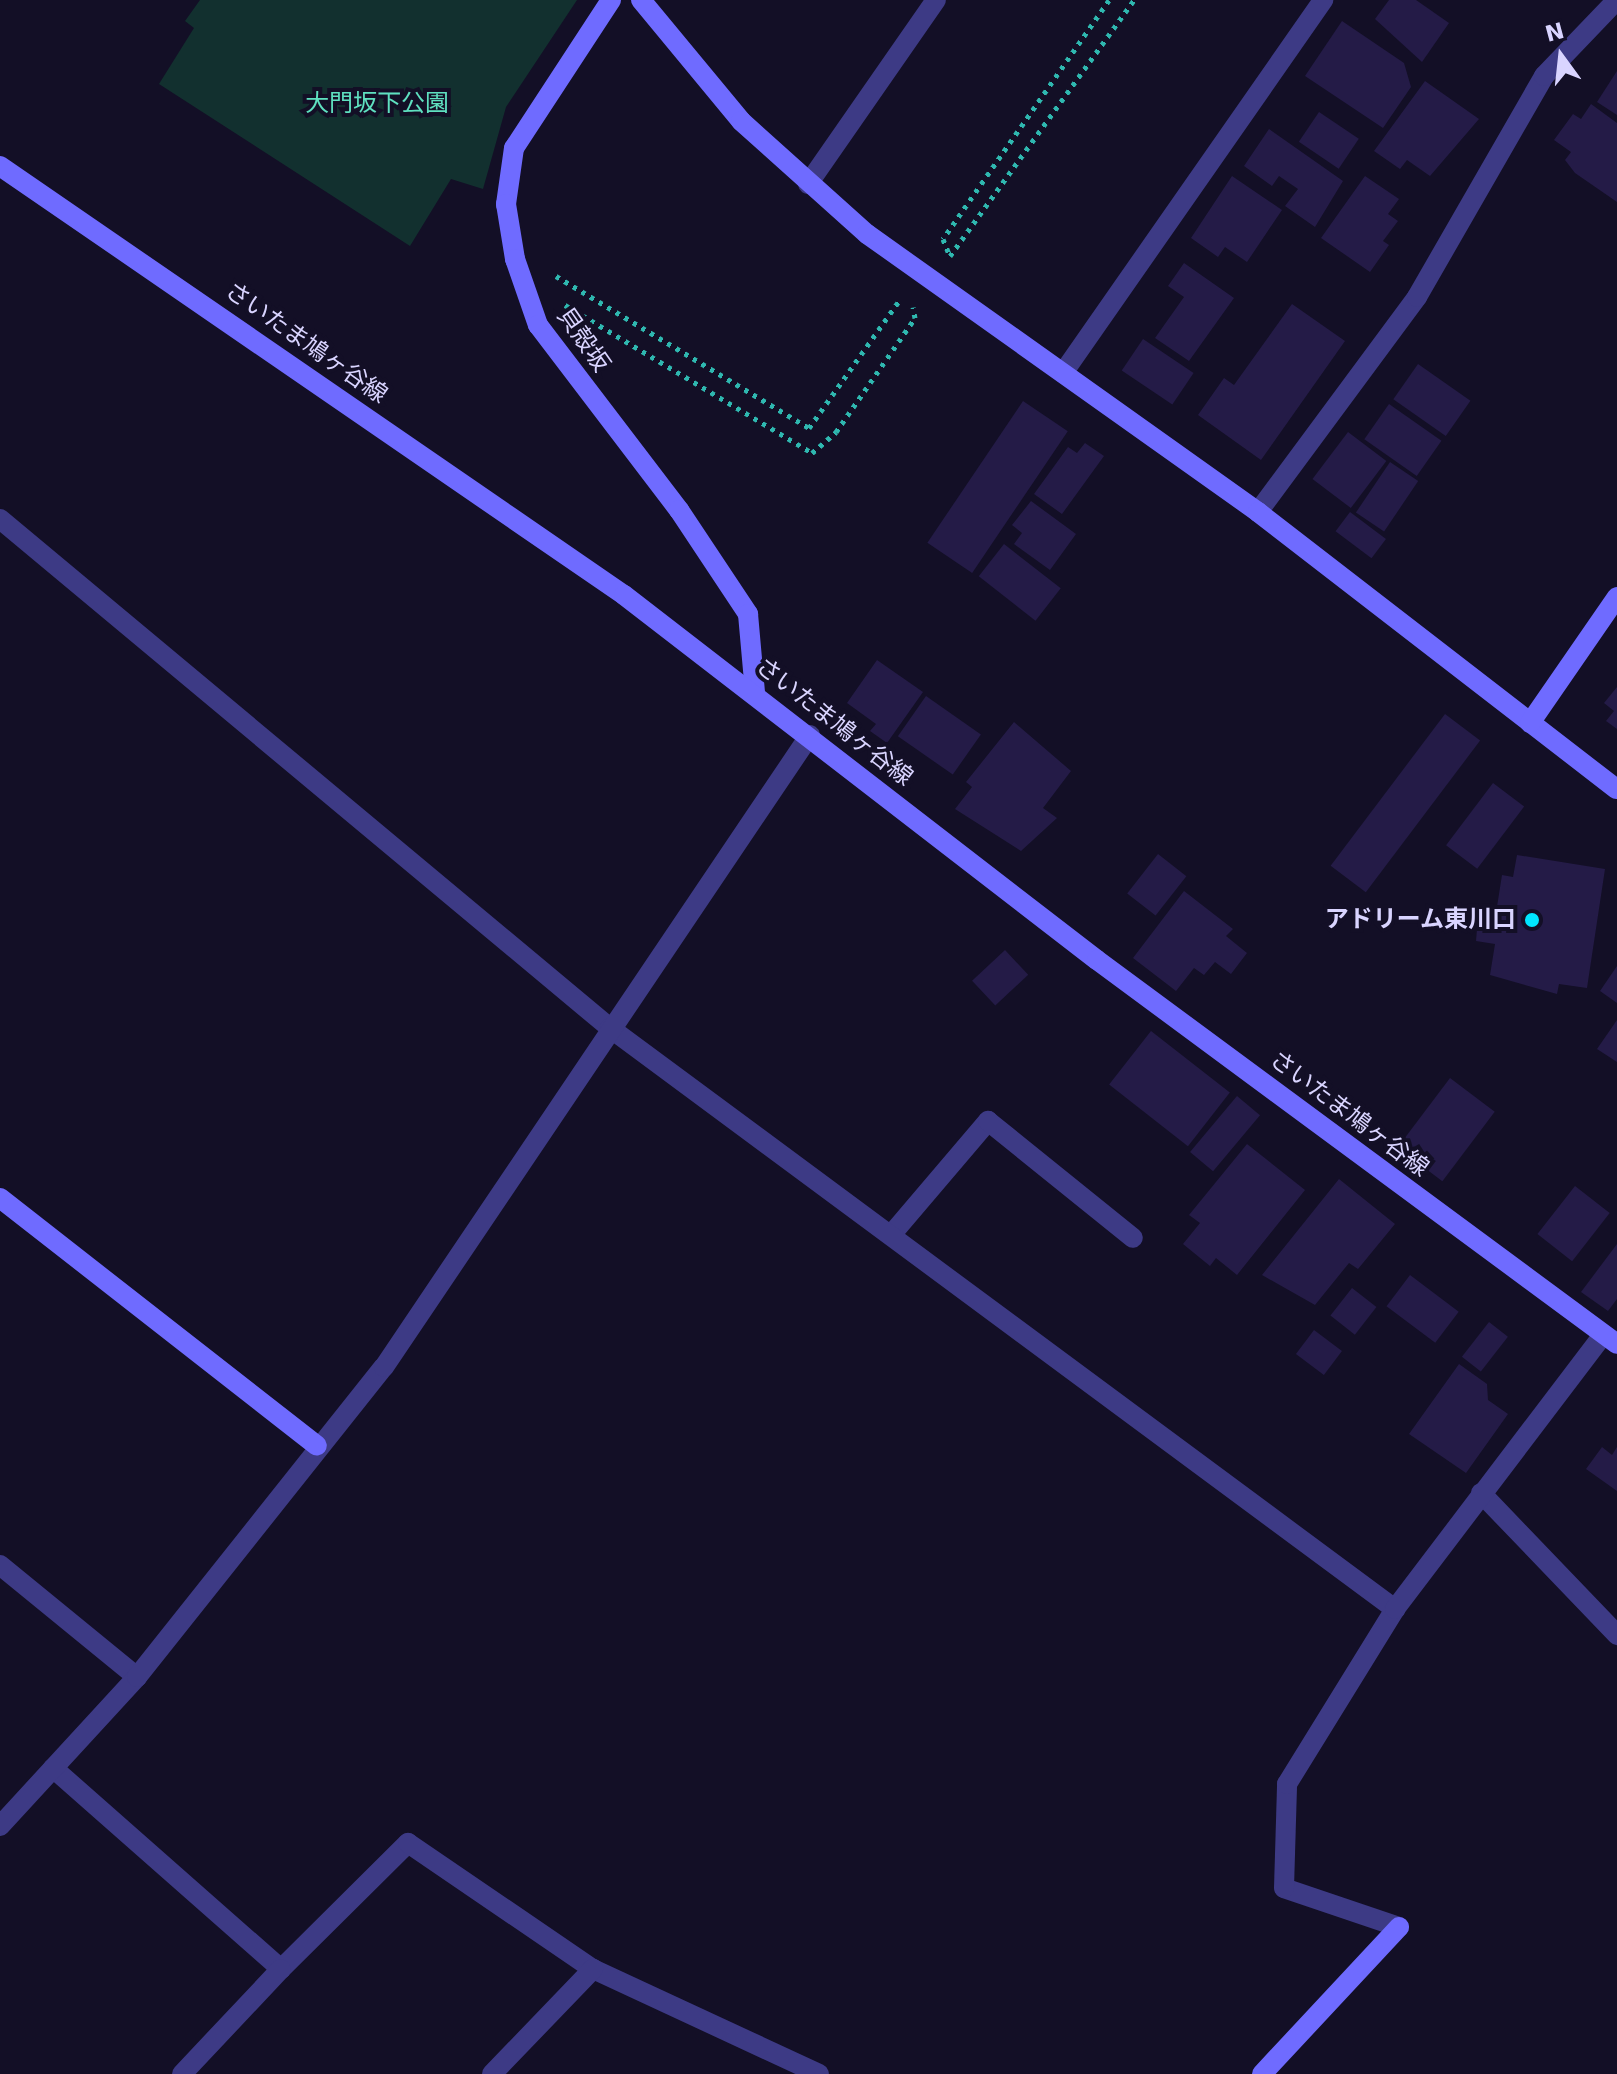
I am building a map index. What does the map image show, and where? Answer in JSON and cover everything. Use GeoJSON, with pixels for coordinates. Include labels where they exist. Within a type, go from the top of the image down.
{"type":"FeatureCollection","features":[{"type":"Feature","properties":{"kind":"street","name":"貝殻坂"},"geometry":{"type":"LineString","coordinates":[[611,0],[514,148],[506,204],[514,251],[520,278],[538,325],[679,510],[748,614],[755,692]]}},
{"type":"Feature","properties":{"kind":"street"},"geometry":{"type":"LineString","coordinates":[[641,0],[741,121],[808,184],[1063,373],[1258,512],[1617,789]]}},
{"type":"Feature","properties":{"kind":"street"},"geometry":{"type":"LineString","coordinates":[[808,184],[936,0]]}},
{"type":"Feature","properties":{"kind":"street"},"geometry":{"type":"LineString","coordinates":[[1063,373],[1323,0]]}},
{"type":"Feature","properties":{"kind":"street"},"geometry":{"type":"LineString","coordinates":[[1258,512],[1417,297],[1544,76],[1617,0]]}},
{"type":"Feature","properties":{"kind":"street","name":"さいたま鳩ヶ谷線"},"geometry":{"type":"LineString","coordinates":[[0,166],[755,692],[1097,960],[1610,1340]]}},
{"type":"Feature","properties":{"kind":"street"},"geometry":{"type":"LineString","coordinates":[[0,519],[610,1028],[1395,1609]]}},
{"type":"Feature","properties":{"kind":"street"},"geometry":{"type":"LineString","coordinates":[[1530,723],[1617,597]]}},
{"type":"Feature","properties":{"kind":"street"},"geometry":{"type":"LineString","coordinates":[[0,1826],[137,1677],[317,1446],[384,1367],[810,735]]}},
{"type":"Feature","properties":{"kind":"street"},"geometry":{"type":"LineString","coordinates":[[891,1235],[988,1121],[1133,1238]]}},
{"type":"Feature","properties":{"kind":"street"},"geometry":{"type":"LineString","coordinates":[[0,1198],[317,1446]]}},
{"type":"Feature","properties":{"kind":"street"},"geometry":{"type":"LineString","coordinates":[[1262,2074],[1399,1927],[1284,1888],[1287,1784],[1395,1609],[1481,1493],[1610,1340]]}},
{"type":"Feature","properties":{"kind":"street"},"geometry":{"type":"LineString","coordinates":[[1481,1493],[1617,1635]]}},
{"type":"Feature","properties":{"kind":"street"},"geometry":{"type":"LineString","coordinates":[[0,1565],[137,1677]]}},
{"type":"Feature","properties":{"kind":"street"},"geometry":{"type":"LineString","coordinates":[[53,1768],[281,1969]]}},
{"type":"Feature","properties":{"kind":"street"},"geometry":{"type":"LineString","coordinates":[[182,2074],[281,1969],[408,1843],[593,1969],[819,2074]]}},
{"type":"Feature","properties":{"kind":"street"},"geometry":{"type":"LineString","coordinates":[[492,2074],[593,1969]]}},
{"type":"Feature","properties":{"kind":"path"},"geometry":{"type":"LineString","coordinates":[[1109,0],[943,239],[950,256],[1134,0]]}},
{"type":"Feature","properties":{"kind":"path"},"geometry":{"type":"LineString","coordinates":[[514,251],[809,428],[901,297]]}},
{"type":"Feature","properties":{"kind":"path"},"geometry":{"type":"LineString","coordinates":[[520,278],[812,453],[836,432],[915,318],[913,306]]}},
{"type":"Feature","properties":{"kind":"green space","name":"大門坂下公園"},"geometry":{"type":"Polygon","coordinates":[[[200,0],[577,0],[506,107],[483,189],[451,179],[410,246],[159,84],[194,28],[185,21],[200,0]]]}},
{"type":"Feature","properties":{"kind":"building"},"geometry":{"type":"Polygon","coordinates":[[[1389,0],[1416,0],[1449,23],[1422,62],[1375,19],[1389,0]]]}},
{"type":"Feature","properties":{"kind":"building"},"geometry":{"type":"Polygon","coordinates":[[[1342,21],[1404,63],[1411,87],[1383,128],[1305,76],[1342,21]]]}},
{"type":"Feature","properties":{"kind":"building"},"geometry":{"type":"Polygon","coordinates":[[[1617,71],[1617,115],[1597,102],[1617,71]]]}},
{"type":"Feature","properties":{"kind":"building"},"geometry":{"type":"Polygon","coordinates":[[[1425,81],[1479,119],[1430,176],[1407,160],[1400,169],[1374,151],[1425,81]]]}},
{"type":"Feature","properties":{"kind":"building"},"geometry":{"type":"Polygon","coordinates":[[[1591,104],[1617,123],[1617,202],[1575,173],[1565,160],[1571,152],[1554,140],[1573,114],[1581,119],[1591,104]]]}},
{"type":"Feature","properties":{"kind":"building"},"geometry":{"type":"Polygon","coordinates":[[[1319,112],[1359,139],[1339,169],[1299,142],[1319,112]]]}},
{"type":"Feature","properties":{"kind":"building"},"geometry":{"type":"Polygon","coordinates":[[[1269,129],[1343,181],[1315,227],[1285,206],[1298,189],[1279,176],[1272,186],[1244,166],[1269,129]]]}},
{"type":"Feature","properties":{"kind":"building"},"geometry":{"type":"Polygon","coordinates":[[[1232,176],[1282,210],[1247,262],[1225,247],[1218,257],[1191,238],[1232,176]]]}},
{"type":"Feature","properties":{"kind":"building"},"geometry":{"type":"Polygon","coordinates":[[[1365,176],[1399,199],[1388,214],[1398,221],[1383,241],[1389,245],[1370,272],[1321,238],[1365,176]]]}},
{"type":"Feature","properties":{"kind":"building"},"geometry":{"type":"Polygon","coordinates":[[[1184,263],[1234,298],[1189,361],[1155,338],[1184,297],[1168,286],[1184,263]]]}},
{"type":"Feature","properties":{"kind":"building"},"geometry":{"type":"Polygon","coordinates":[[[1292,304],[1345,341],[1261,460],[1198,415],[1224,378],[1234,385],[1292,304]]]}},
{"type":"Feature","properties":{"kind":"building"},"geometry":{"type":"Polygon","coordinates":[[[1143,339],[1194,373],[1172,405],[1122,371],[1143,339]]]}},
{"type":"Feature","properties":{"kind":"building"},"geometry":{"type":"Polygon","coordinates":[[[1418,364],[1470,401],[1446,436],[1393,399],[1418,364]]]}},
{"type":"Feature","properties":{"kind":"building"},"geometry":{"type":"Polygon","coordinates":[[[1023,401],[1068,431],[972,573],[927,543],[1023,401]]]}},
{"type":"Feature","properties":{"kind":"building"},"geometry":{"type":"Polygon","coordinates":[[[1389,404],[1441,441],[1417,476],[1364,439],[1389,404]]]}},
{"type":"Feature","properties":{"kind":"building"},"geometry":{"type":"Polygon","coordinates":[[[1348,432],[1386,461],[1351,508],[1312,479],[1348,432]]]}},
{"type":"Feature","properties":{"kind":"building"},"geometry":{"type":"Polygon","coordinates":[[[1085,443],[1104,456],[1062,514],[1034,494],[1068,447],[1077,453],[1085,443]]]}},
{"type":"Feature","properties":{"kind":"building"},"geometry":{"type":"Polygon","coordinates":[[[1390,462],[1418,481],[1384,532],[1356,513],[1390,462]]]}},
{"type":"Feature","properties":{"kind":"building"},"geometry":{"type":"Polygon","coordinates":[[[1031,501],[1076,534],[1050,570],[1014,544],[1022,533],[1012,525],[1031,501]]]}},
{"type":"Feature","properties":{"kind":"building"},"geometry":{"type":"Polygon","coordinates":[[[1350,512],[1386,539],[1371,558],[1336,531],[1350,512]]]}},
{"type":"Feature","properties":{"kind":"building"},"geometry":{"type":"Polygon","coordinates":[[[1004,544],[1061,588],[1035,621],[979,576],[1004,544]]]}},
{"type":"Feature","properties":{"kind":"building"},"geometry":{"type":"Polygon","coordinates":[[[877,660],[923,692],[887,743],[870,731],[876,724],[847,703],[877,660]]]}},
{"type":"Feature","properties":{"kind":"building"},"geometry":{"type":"Polygon","coordinates":[[[1617,687],[1617,729],[1606,721],[1614,711],[1604,703],[1617,687]]]}},
{"type":"Feature","properties":{"kind":"building"},"geometry":{"type":"Polygon","coordinates":[[[926,696],[981,734],[953,775],[898,736],[926,696]]]}},
{"type":"Feature","properties":{"kind":"building"},"geometry":{"type":"Polygon","coordinates":[[[1445,714],[1480,740],[1366,892],[1331,866],[1445,714]]]}},
{"type":"Feature","properties":{"kind":"building"},"geometry":{"type":"Polygon","coordinates":[[[1014,722],[1071,771],[1043,808],[1057,818],[1021,851],[955,809],[972,787],[966,782],[1014,722]]]}},
{"type":"Feature","properties":{"kind":"building"},"geometry":{"type":"Polygon","coordinates":[[[1493,783],[1524,806],[1477,869],[1446,845],[1493,783]]]}},
{"type":"Feature","properties":{"kind":"building"},"geometry":{"type":"Polygon","coordinates":[[[1158,854],[1186,876],[1156,916],[1127,893],[1158,854]]]}},
{"type":"Feature","properties":{"kind":"building","name":"アドリーム東川口"},"geometry":{"type":"Polygon","coordinates":[[[1517,855],[1605,869],[1587,988],[1559,984],[1557,994],[1490,975],[1495,944],[1476,941],[1477,929],[1467,927],[1469,909],[1496,913],[1502,875],[1513,877],[1517,855]]]}},
{"type":"Feature","properties":{"kind":"building"},"geometry":{"type":"Polygon","coordinates":[[[1184,891],[1233,929],[1226,936],[1247,953],[1231,974],[1215,962],[1204,975],[1194,968],[1176,991],[1133,958],[1184,891]]]}},
{"type":"Feature","properties":{"kind":"building"},"geometry":{"type":"Polygon","coordinates":[[[1005,950],[1028,975],[995,1006],[972,981],[1005,950]]]}},
{"type":"Feature","properties":{"kind":"building"},"geometry":{"type":"Polygon","coordinates":[[[1617,966],[1617,1003],[1600,991],[1617,966]]]}},
{"type":"Feature","properties":{"kind":"building"},"geometry":{"type":"Polygon","coordinates":[[[1617,1020],[1617,1062],[1597,1049],[1617,1020]]]}},
{"type":"Feature","properties":{"kind":"building"},"geometry":{"type":"Polygon","coordinates":[[[1151,1031],[1230,1093],[1188,1146],[1109,1085],[1151,1031]]]}},
{"type":"Feature","properties":{"kind":"building"},"geometry":{"type":"Polygon","coordinates":[[[1450,1078],[1495,1112],[1442,1181],[1398,1147],[1450,1078]]]}},
{"type":"Feature","properties":{"kind":"building"},"geometry":{"type":"Polygon","coordinates":[[[1237,1096],[1260,1115],[1213,1171],[1190,1152],[1237,1096]]]}},
{"type":"Feature","properties":{"kind":"building"},"geometry":{"type":"Polygon","coordinates":[[[1247,1144],[1305,1190],[1237,1275],[1216,1258],[1210,1266],[1183,1244],[1200,1223],[1189,1215],[1247,1144]]]}},
{"type":"Feature","properties":{"kind":"building"},"geometry":{"type":"Polygon","coordinates":[[[1339,1179],[1395,1224],[1358,1269],[1349,1263],[1315,1305],[1262,1275],[1339,1179]]]}},
{"type":"Feature","properties":{"kind":"building"},"geometry":{"type":"Polygon","coordinates":[[[1575,1186],[1610,1213],[1572,1261],[1537,1234],[1575,1186]]]}},
{"type":"Feature","properties":{"kind":"building"},"geometry":{"type":"Polygon","coordinates":[[[1617,1244],[1617,1299],[1608,1311],[1581,1292],[1617,1244]]]}},
{"type":"Feature","properties":{"kind":"building"},"geometry":{"type":"Polygon","coordinates":[[[1410,1275],[1459,1312],[1435,1343],[1387,1306],[1410,1275]]]}},
{"type":"Feature","properties":{"kind":"building"},"geometry":{"type":"Polygon","coordinates":[[[1352,1288],[1376,1307],[1355,1335],[1330,1316],[1352,1288]]]}},
{"type":"Feature","properties":{"kind":"building"},"geometry":{"type":"Polygon","coordinates":[[[1489,1322],[1508,1337],[1481,1371],[1462,1357],[1489,1322]]]}},
{"type":"Feature","properties":{"kind":"building"},"geometry":{"type":"Polygon","coordinates":[[[1314,1330],[1342,1351],[1324,1375],[1296,1354],[1314,1330]]]}},
{"type":"Feature","properties":{"kind":"building"},"geometry":{"type":"Polygon","coordinates":[[[1459,1364],[1487,1384],[1488,1400],[1508,1414],[1466,1473],[1409,1434],[1459,1364]]]}},
{"type":"Feature","properties":{"kind":"building"},"geometry":{"type":"Polygon","coordinates":[[[1602,1447],[1612,1455],[1617,1447],[1617,1491],[1586,1469],[1602,1447]]]}},
{"type":"Feature","properties":{"kind":"place","name":"アドリーム東川口"},"geometry":{"type":"Point","coordinates":[1532,920]}}]}
